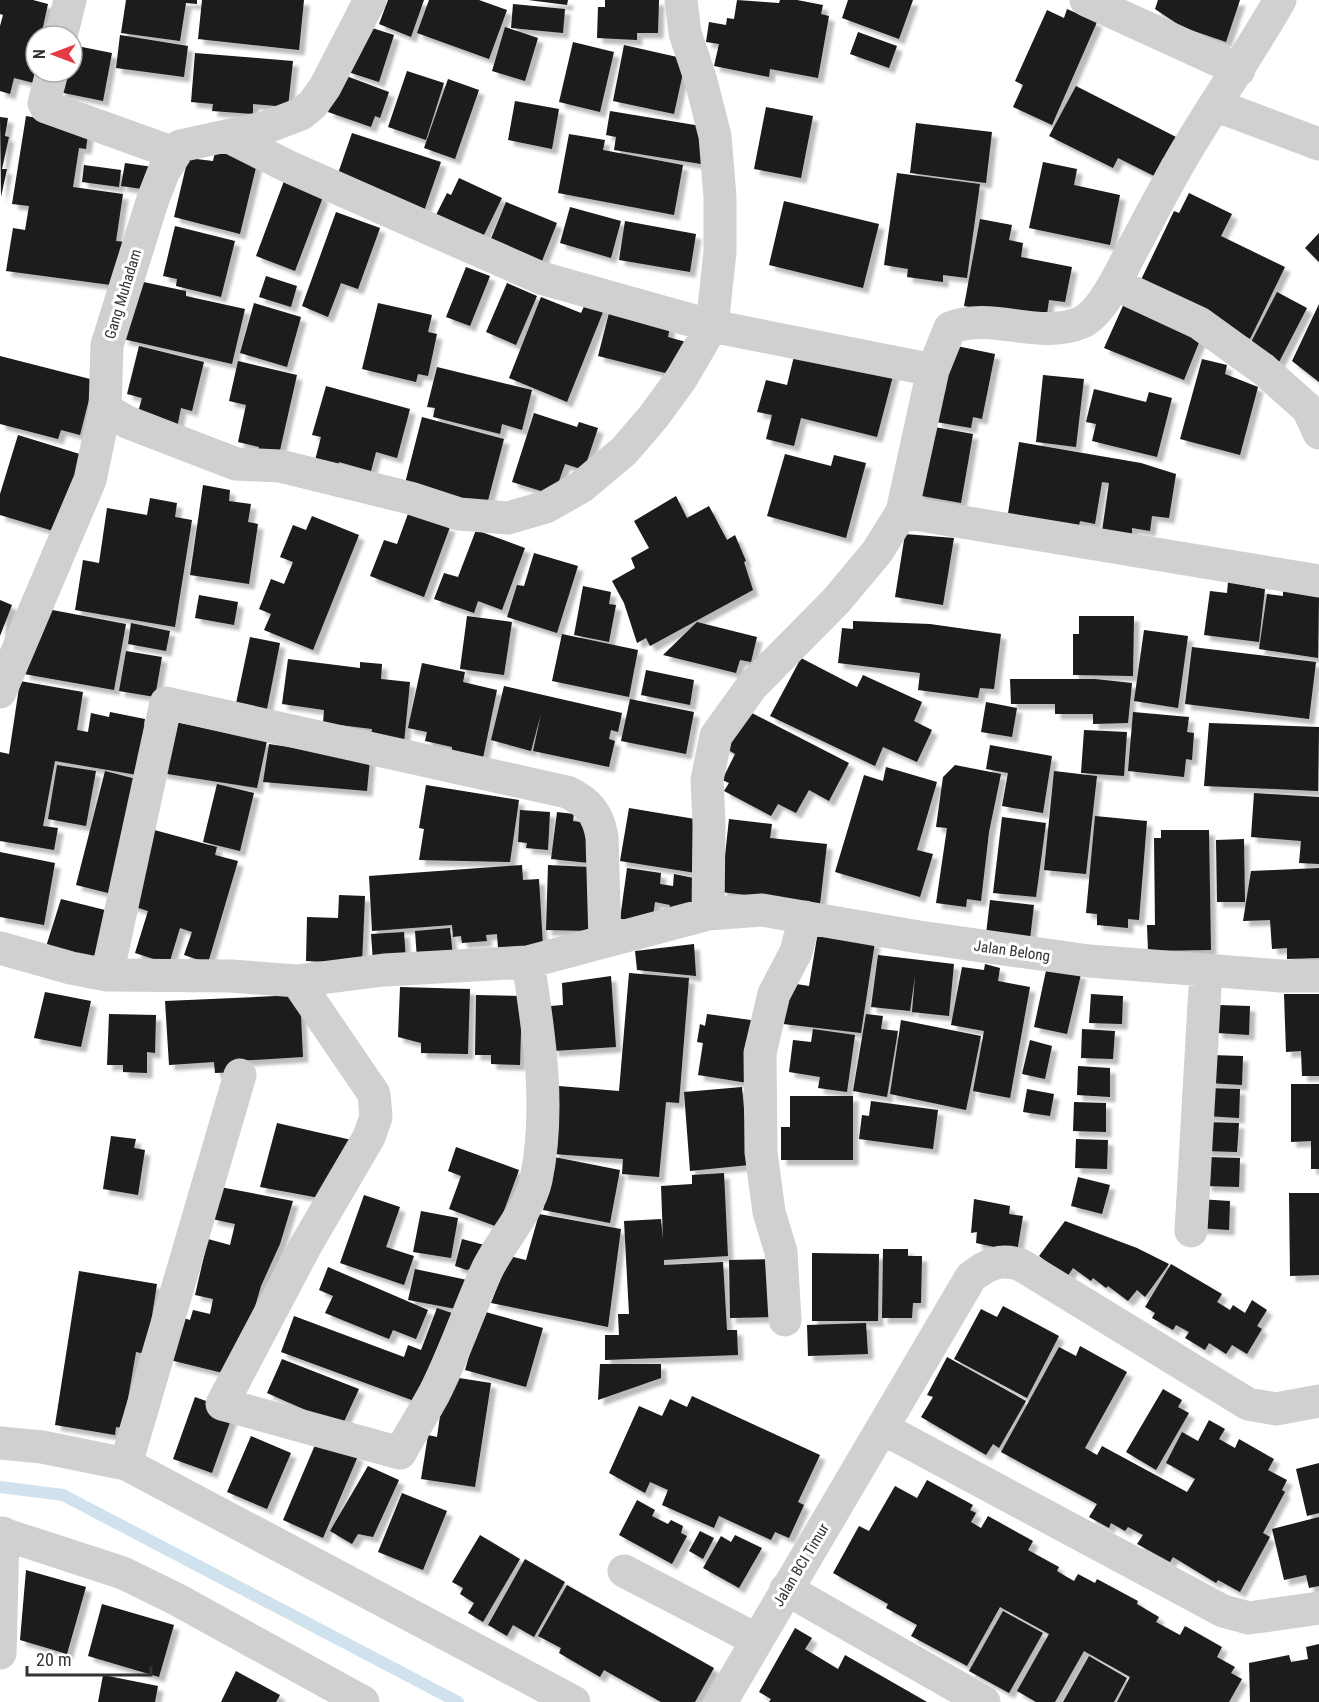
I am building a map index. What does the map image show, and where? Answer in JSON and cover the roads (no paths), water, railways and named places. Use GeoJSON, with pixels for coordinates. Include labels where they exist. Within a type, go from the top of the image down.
{"type":"FeatureCollection","features":[{"type":"Feature","properties":{"kind":"street"},"geometry":{"type":"LineString","coordinates":[[64,24],[70,0]]}},
{"type":"Feature","properties":{"kind":"street"},"geometry":{"type":"LineString","coordinates":[[49,84],[44,103],[46,108],[174,153],[180,146],[190,142],[227,136],[284,122],[302,114],[313,104],[370,0]]}},
{"type":"Feature","properties":{"kind":"street"},"geometry":{"type":"LineString","coordinates":[[105,409],[127,422],[236,464],[280,465],[410,498],[459,514],[508,518],[546,507],[580,487],[624,451],[681,379],[712,326],[720,252],[720,197],[715,136],[701,81],[685,33],[681,0]]}},
{"type":"Feature","properties":{"kind":"street"},"geometry":{"type":"LineString","coordinates":[[1086,0],[1239,70]]}},
{"type":"Feature","properties":{"kind":"street"},"geometry":{"type":"LineString","coordinates":[[708,914],[707,780],[716,736],[752,686],[836,601],[877,552],[902,512],[933,370],[950,328],[975,321],[1062,328],[1082,323],[1093,314],[1115,284],[1167,183],[1239,70],[1280,0]]}},
{"type":"Feature","properties":{"kind":"street"},"geometry":{"type":"LineString","coordinates":[[1215,105],[1319,144]]}},
{"type":"Feature","properties":{"kind":"street"},"geometry":{"type":"LineString","coordinates":[[227,136],[287,166],[542,278],[712,326],[933,370]]}},
{"type":"Feature","properties":{"kind":"street","name":"Gang Muhadam"},"geometry":{"type":"LineString","coordinates":[[0,692],[90,480],[105,409],[107,345],[140,238],[164,171],[174,153]]}},
{"type":"Feature","properties":{"kind":"street"},"geometry":{"type":"LineString","coordinates":[[1115,284],[1199,323],[1263,369],[1308,409],[1319,433]]}},
{"type":"Feature","properties":{"kind":"street"},"geometry":{"type":"LineString","coordinates":[[902,512],[1319,581]]}},
{"type":"Feature","properties":{"kind":"street"},"geometry":{"type":"LineString","coordinates":[[107,975],[166,703],[464,768],[567,792],[580,798],[599,820],[602,837],[605,942]]}},
{"type":"Feature","properties":{"kind":"street","name":"Jalan Belong"},"geometry":{"type":"LineString","coordinates":[[0,948],[71,968],[107,975],[231,976],[297,981],[384,970],[528,962],[708,914],[762,910],[1028,954],[1206,970],[1319,976]]}},
{"type":"Feature","properties":{"kind":"street"},"geometry":{"type":"LineString","coordinates":[[785,1320],[781,1252],[769,1212],[761,1152],[760,1053],[774,994],[796,952],[805,918]]}},
{"type":"Feature","properties":{"kind":"street"},"geometry":{"type":"LineString","coordinates":[[297,981],[374,1094],[376,1117],[369,1137],[306,1245],[222,1404],[399,1453],[434,1394],[487,1271],[522,1212],[535,1182],[541,1142],[542,1087],[539,1039],[528,962]]}},
{"type":"Feature","properties":{"kind":"street"},"geometry":{"type":"LineString","coordinates":[[1191,1231],[1206,970]]}},
{"type":"Feature","properties":{"kind":"street"},"geometry":{"type":"LineString","coordinates":[[126,1464],[240,1075]]}},
{"type":"Feature","properties":{"kind":"street","name":"Jalan BCI Timur"},"geometry":{"type":"LineString","coordinates":[[721,1702],[786,1589],[884,1429],[971,1277],[987,1264],[1007,1260],[1021,1265],[1248,1404],[1276,1409],[1319,1401]]}},
{"type":"Feature","properties":{"kind":"street"},"geometry":{"type":"LineString","coordinates":[[884,1429],[1223,1611],[1249,1618],[1319,1608]]}},
{"type":"Feature","properties":{"kind":"street"},"geometry":{"type":"LineString","coordinates":[[0,1443],[42,1447],[126,1464],[574,1702]]}},
{"type":"Feature","properties":{"kind":"street"},"geometry":{"type":"LineString","coordinates":[[0,1653],[1,1533],[123,1573],[176,1599],[363,1702]]}},
{"type":"Feature","properties":{"kind":"street"},"geometry":{"type":"LineString","coordinates":[[624,1571],[757,1640]]}},
{"type":"Feature","properties":{"kind":"street"},"geometry":{"type":"LineString","coordinates":[[786,1589],[984,1702]]}},
{"type":"Feature","properties":{"kind":"waterway"},"geometry":{"type":"LineString","coordinates":[[0,1487],[63,1495],[458,1702]]}}]}
